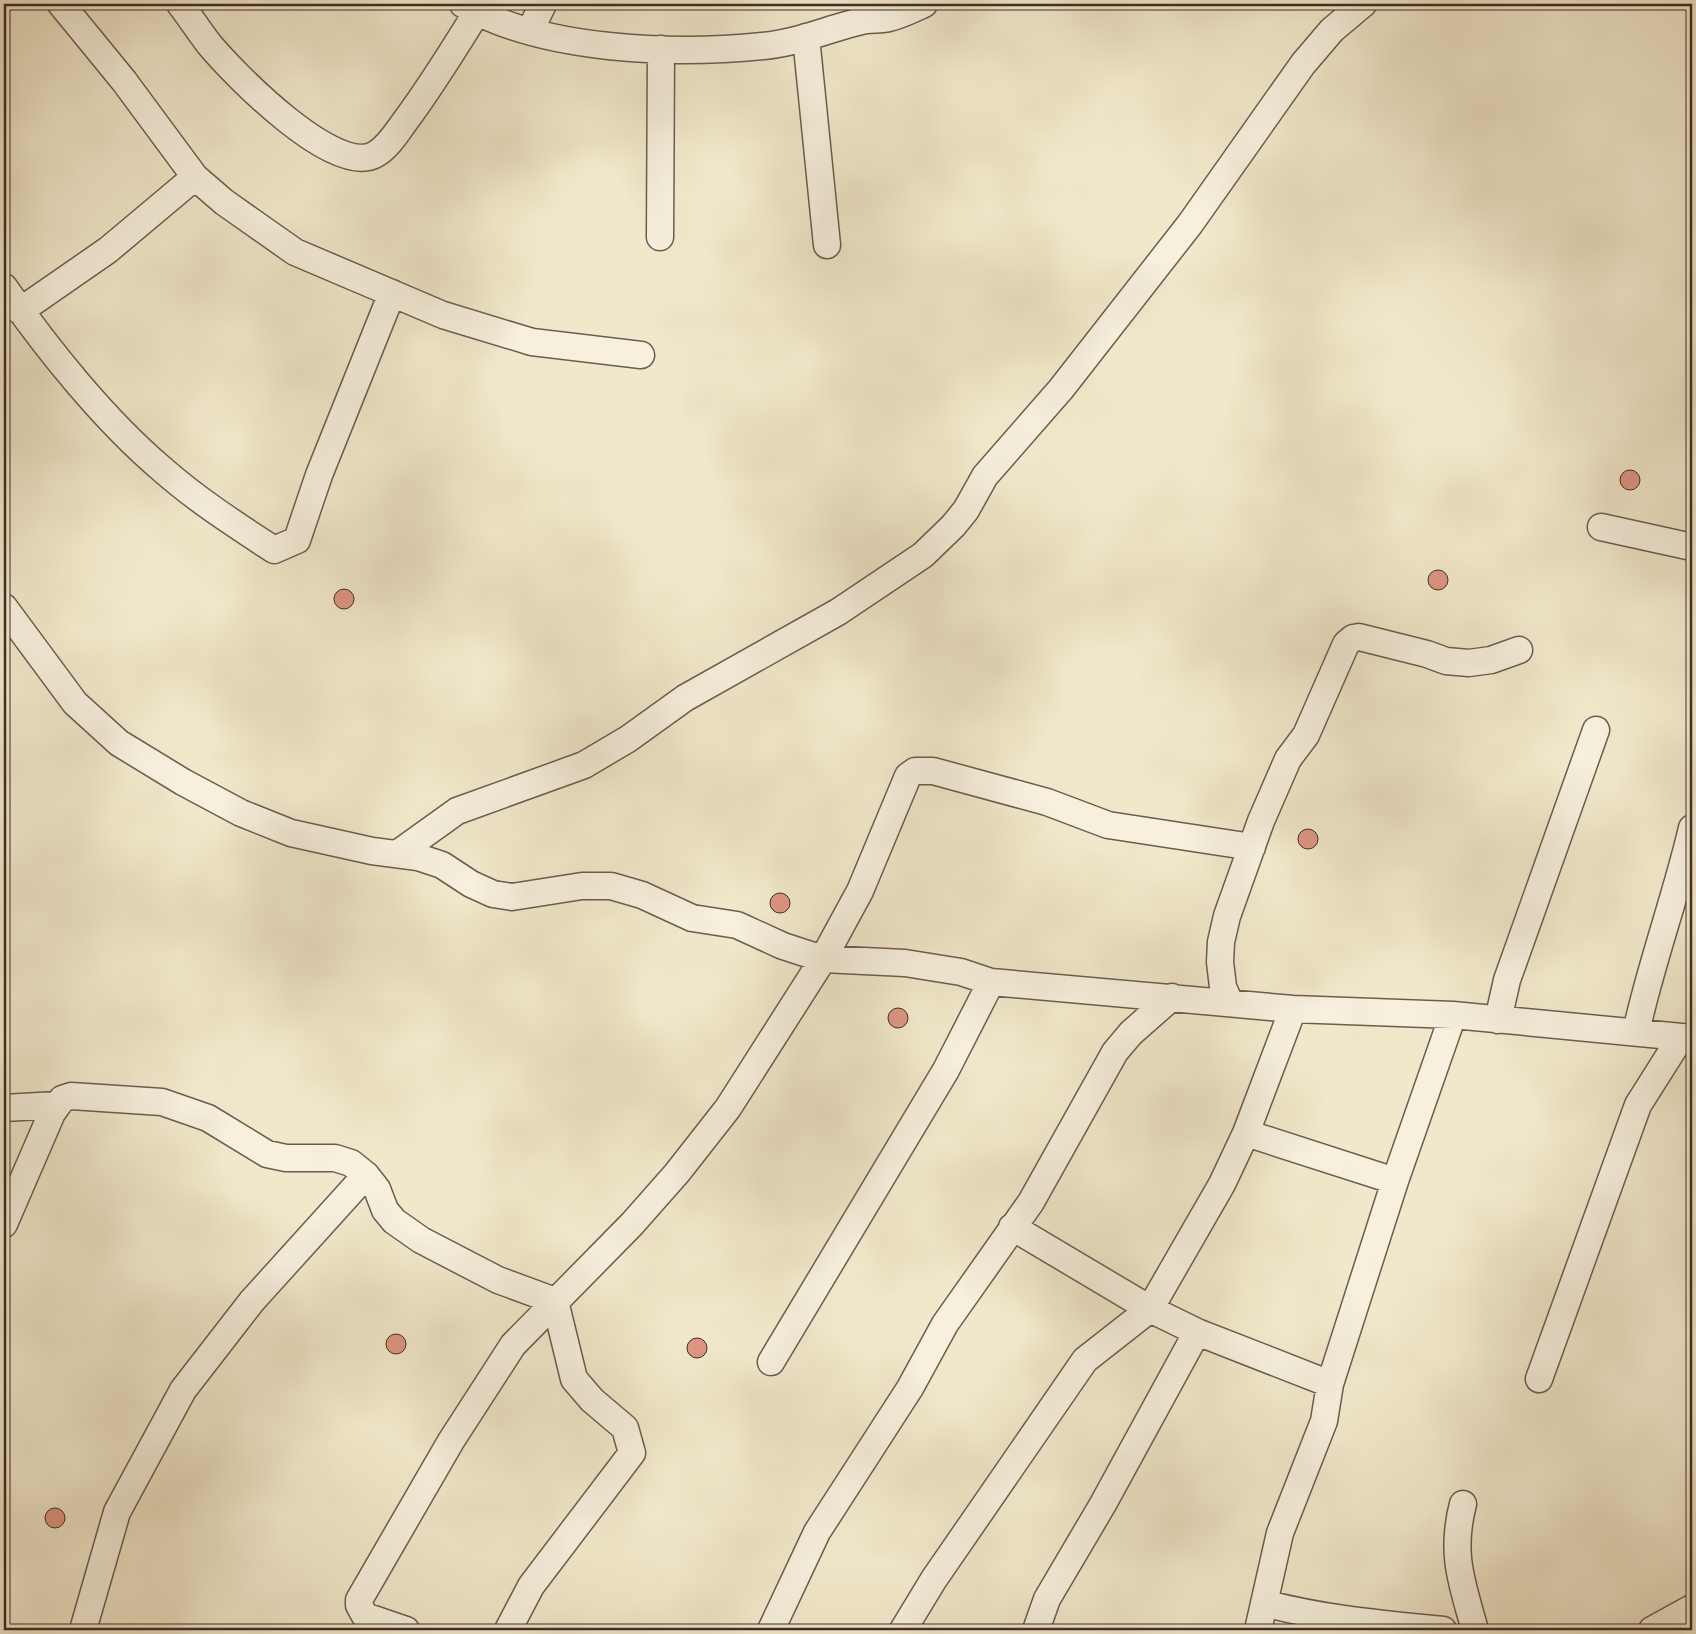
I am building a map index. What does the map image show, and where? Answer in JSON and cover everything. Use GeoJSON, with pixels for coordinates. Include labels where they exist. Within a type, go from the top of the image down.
{"type":"FeatureCollection","features":[{"type":"Feature","properties":{"kind":"street"},"geometry":{"type":"LineString","coordinates":[[61,4],[124,82],[195,177],[224,202],[295,252],[443,315],[532,342],[641,355]]}},
{"type":"Feature","properties":{"kind":"street"},"geometry":{"type":"LineString","coordinates":[[180,4],[209,44],[267,105],[307,134],[345,156],[360,157],[377,154],[390,141],[430,88],[470,8],[543,36],[592,43],[661,49],[765,46],[806,38],[864,12],[889,18],[924,4]]}},
{"type":"Feature","properties":{"kind":"street"},"geometry":{"type":"LineString","coordinates":[[530,31],[543,4]]}},
{"type":"Feature","properties":{"kind":"street"},"geometry":{"type":"LineString","coordinates":[[398,854],[457,810],[584,765],[628,739],[685,698],[838,612],[922,555],[953,526],[966,510],[985,476],[1061,389],[1190,224],[1304,64],[1332,30],[1363,4]]}},
{"type":"Feature","properties":{"kind":"street"},"geometry":{"type":"LineString","coordinates":[[806,38],[827,245]]}},
{"type":"Feature","properties":{"kind":"street"},"geometry":{"type":"LineString","coordinates":[[660,237],[661,49]]}},
{"type":"Feature","properties":{"kind":"street"},"geometry":{"type":"LineString","coordinates":[[20,311],[108,250],[195,177]]}},
{"type":"Feature","properties":{"kind":"street"},"geometry":{"type":"LineString","coordinates":[[4,287],[43,341],[124,434],[163,470],[219,514],[274,550],[297,540],[319,475],[392,293]]}},
{"type":"Feature","properties":{"kind":"street"},"geometry":{"type":"LineString","coordinates":[[1600,527],[1692,547]]}},
{"type":"Feature","properties":{"kind":"street"},"geometry":{"type":"LineString","coordinates":[[4,607],[75,703],[119,743],[183,782],[240,813],[283,830],[337,844],[418,857],[442,865],[471,884],[493,894],[512,897],[582,886],[611,886],[642,895],[692,918],[738,925],[783,946],[823,959],[905,963],[961,972],[991,982],[1294,1009],[1453,1015],[1687,1037]]}},
{"type":"Feature","properties":{"kind":"street"},"geometry":{"type":"LineString","coordinates":[[1230,1003],[1223,987],[1221,942],[1227,916],[1252,847],[1288,759],[1306,734],[1349,641],[1359,638],[1427,654],[1446,661],[1469,663],[1491,660],[1519,650]]}},
{"type":"Feature","properties":{"kind":"street"},"geometry":{"type":"LineString","coordinates":[[1498,1020],[1507,980],[1596,730]]}},
{"type":"Feature","properties":{"kind":"street"},"geometry":{"type":"LineString","coordinates":[[406,1630],[365,1616],[358,1605],[360,1595],[478,1396],[513,1345],[632,1224],[677,1173],[728,1108],[823,959],[860,892],[908,776],[914,771],[933,771],[1047,802],[1108,825],[1252,847]]}},
{"type":"Feature","properties":{"kind":"street"},"geometry":{"type":"LineString","coordinates":[[1636,1032],[1645,990],[1691,841]]}},
{"type":"Feature","properties":{"kind":"street"},"geometry":{"type":"LineString","coordinates":[[771,1362],[946,1070],[991,982]]}},
{"type":"Feature","properties":{"kind":"street"},"geometry":{"type":"LineString","coordinates":[[771,1630],[817,1532],[910,1388],[945,1324],[1030,1202],[1115,1052],[1132,1033],[1172,997]]}},
{"type":"Feature","properties":{"kind":"street"},"geometry":{"type":"LineString","coordinates":[[903,1630],[934,1579],[1085,1360],[1150,1309],[1222,1184],[1246,1133],[1294,1009]]}},
{"type":"Feature","properties":{"kind":"street"},"geometry":{"type":"LineString","coordinates":[[1258,1630],[1280,1532],[1324,1421],[1330,1384],[1395,1181],[1453,1015]]}},
{"type":"Feature","properties":{"kind":"street"},"geometry":{"type":"LineString","coordinates":[[1538,1379],[1638,1105],[1687,1037]]}},
{"type":"Feature","properties":{"kind":"street"},"geometry":{"type":"LineString","coordinates":[[4,1224],[57,1105],[62,1099],[71,1096],[162,1102],[208,1118],[267,1154],[286,1158],[335,1158],[351,1163],[366,1175],[377,1189],[385,1210],[394,1221],[421,1240],[498,1280],[555,1301]]}},
{"type":"Feature","properties":{"kind":"street"},"geometry":{"type":"LineString","coordinates":[[4,1108],[57,1105]]}},
{"type":"Feature","properties":{"kind":"street"},"geometry":{"type":"LineString","coordinates":[[1246,1133],[1395,1181]]}},
{"type":"Feature","properties":{"kind":"street"},"geometry":{"type":"LineString","coordinates":[[83,1630],[117,1512],[183,1390],[252,1301],[366,1175]]}},
{"type":"Feature","properties":{"kind":"street"},"geometry":{"type":"LineString","coordinates":[[1012,1227],[1150,1309],[1197,1332],[1330,1384]]}},
{"type":"Feature","properties":{"kind":"street"},"geometry":{"type":"LineString","coordinates":[[508,1630],[531,1586],[632,1453],[625,1428],[592,1400],[574,1379],[555,1301]]}},
{"type":"Feature","properties":{"kind":"street"},"geometry":{"type":"LineString","coordinates":[[1036,1630],[1047,1599],[1103,1504],[1197,1332]]}},
{"type":"Feature","properties":{"kind":"street"},"geometry":{"type":"LineString","coordinates":[[1463,1504],[1458,1523],[1457,1569],[1476,1630]]}},
{"type":"Feature","properties":{"kind":"street"},"geometry":{"type":"LineString","coordinates":[[1264,1603],[1293,1611],[1348,1620],[1442,1630]]}},
{"type":"Feature","properties":{"kind":"street"},"geometry":{"type":"LineString","coordinates":[[1652,1630],[1692,1608]]}},
{"type":"Feature","properties":{"kind":"building"},"geometry":{"type":"Polygon","coordinates":[[[1630,470],[1637,473],[1640,480],[1637,487],[1630,490],[1623,487],[1620,480],[1623,473],[1630,470]]]}},
{"type":"Feature","properties":{"kind":"building"},"geometry":{"type":"Polygon","coordinates":[[[1438,570],[1445,573],[1448,580],[1445,587],[1438,590],[1431,587],[1428,580],[1431,573],[1438,570]]]}},
{"type":"Feature","properties":{"kind":"building"},"geometry":{"type":"Polygon","coordinates":[[[344,589],[351,592],[354,599],[351,606],[344,609],[337,606],[334,599],[337,592],[344,589]]]}},
{"type":"Feature","properties":{"kind":"building"},"geometry":{"type":"Polygon","coordinates":[[[1308,829],[1315,832],[1318,839],[1315,846],[1308,849],[1301,846],[1298,839],[1301,832],[1308,829]]]}},
{"type":"Feature","properties":{"kind":"building"},"geometry":{"type":"Polygon","coordinates":[[[780,893],[787,896],[790,903],[787,910],[780,913],[773,910],[770,903],[773,896],[780,893]]]}},
{"type":"Feature","properties":{"kind":"building"},"geometry":{"type":"Polygon","coordinates":[[[898,1008],[905,1011],[908,1018],[905,1025],[898,1028],[891,1025],[888,1018],[891,1011],[898,1008]]]}},
{"type":"Feature","properties":{"kind":"building"},"geometry":{"type":"Polygon","coordinates":[[[396,1334],[403,1337],[406,1344],[403,1351],[396,1354],[389,1351],[386,1344],[389,1337],[396,1334]]]}},
{"type":"Feature","properties":{"kind":"building"},"geometry":{"type":"Polygon","coordinates":[[[697,1338],[704,1341],[707,1348],[704,1355],[697,1358],[690,1355],[687,1348],[690,1341],[697,1338]]]}},
{"type":"Feature","properties":{"kind":"building"},"geometry":{"type":"Polygon","coordinates":[[[55,1508],[62,1511],[65,1518],[62,1525],[55,1528],[48,1525],[45,1518],[48,1511],[55,1508]]]}}]}
